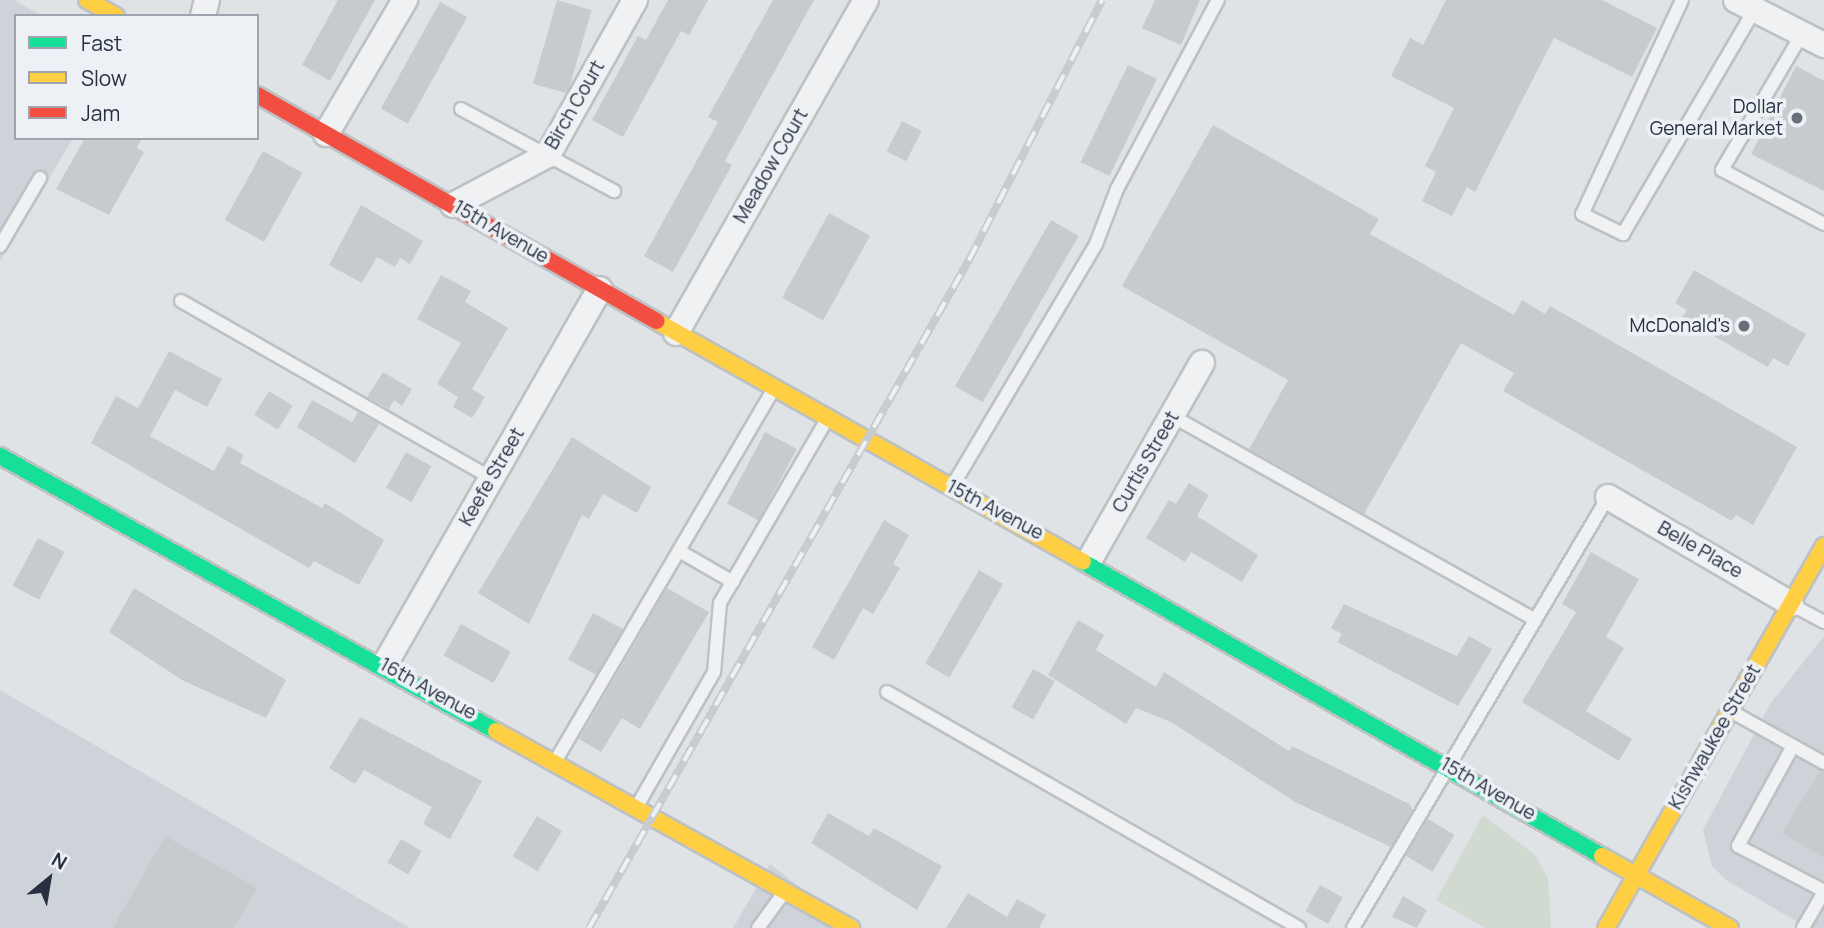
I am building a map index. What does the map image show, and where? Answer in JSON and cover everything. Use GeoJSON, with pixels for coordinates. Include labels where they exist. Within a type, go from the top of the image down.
{"type":"FeatureCollection","features":[{"type":"Feature","properties":{"kind":"main road"},"geometry":{"type":"LineString","coordinates":[[87,0],[112,14]]}},
{"type":"Feature","properties":{"kind":"main road","name":"15th Avenue"},"geometry":{"type":"LineString","coordinates":[[259,96],[827,419],[1089,561],[1730,928]]}},
{"type":"Feature","properties":{"kind":"main road","name":"16th Avenue"},"geometry":{"type":"LineString","coordinates":[[0,456],[385,664],[851,928]]}},
{"type":"Feature","properties":{"kind":"main road","name":"Kishwaukee Street"},"geometry":{"type":"LineString","coordinates":[[1606,928],[1824,546]]}},
{"type":"Feature","properties":{"kind":"street"},"geometry":{"type":"LineString","coordinates":[[326,134],[405,0]]}},
{"type":"Feature","properties":{"kind":"street","name":"Birch Court"},"geometry":{"type":"LineString","coordinates":[[453,205],[548,155],[635,0]]}},
{"type":"Feature","properties":{"kind":"street","name":"Meadow Court"},"geometry":{"type":"LineString","coordinates":[[676,333],[866,0]]}},
{"type":"Feature","properties":{"kind":"street"},"geometry":{"type":"LineString","coordinates":[[1745,5],[1824,45]]}},
{"type":"Feature","properties":{"kind":"street","name":"Keefe Street"},"geometry":{"type":"LineString","coordinates":[[385,664],[600,289]]}},
{"type":"Feature","properties":{"kind":"street","name":"Curtis Street"},"geometry":{"type":"LineString","coordinates":[[1089,561],[1202,363]]}},
{"type":"Feature","properties":{"kind":"street","name":"Belle Place"},"geometry":{"type":"LineString","coordinates":[[1608,497],[1791,604]]}},
{"type":"Feature","properties":{"kind":"lane"},"geometry":{"type":"LineString","coordinates":[[952,487],[1096,244],[1117,189],[1218,0]]}},
{"type":"Feature","properties":{"kind":"lane"},"geometry":{"type":"LineString","coordinates":[[1682,0],[1581,214],[1623,234],[1745,5]]}},
{"type":"Feature","properties":{"kind":"lane"},"geometry":{"type":"LineString","coordinates":[[1802,34],[1722,170],[1824,224]]}},
{"type":"Feature","properties":{"kind":"lane"},"geometry":{"type":"LineString","coordinates":[[461,109],[614,191]]}},
{"type":"Feature","properties":{"kind":"lane"},"geometry":{"type":"LineString","coordinates":[[0,246],[40,178]]}},
{"type":"Feature","properties":{"kind":"lane"},"geometry":{"type":"LineString","coordinates":[[181,301],[491,478]]}},
{"type":"Feature","properties":{"kind":"lane"},"geometry":{"type":"LineString","coordinates":[[555,760],[681,552],[774,389]]}},
{"type":"Feature","properties":{"kind":"lane"},"geometry":{"type":"LineString","coordinates":[[1172,416],[1535,620]]}},
{"type":"Feature","properties":{"kind":"lane"},"geometry":{"type":"LineString","coordinates":[[637,806],[714,672],[720,603],[827,419]]}},
{"type":"Feature","properties":{"kind":"lane"},"geometry":{"type":"LineString","coordinates":[[1353,928],[1608,497]]}},
{"type":"Feature","properties":{"kind":"lane"},"geometry":{"type":"LineString","coordinates":[[681,552],[733,582]]}},
{"type":"Feature","properties":{"kind":"lane"},"geometry":{"type":"LineString","coordinates":[[1791,604],[1824,622]]}},
{"type":"Feature","properties":{"kind":"lane"},"geometry":{"type":"LineString","coordinates":[[887,692],[1299,928]]}},
{"type":"Feature","properties":{"kind":"lane"},"geometry":{"type":"LineString","coordinates":[[1730,711],[1824,763]]}},
{"type":"Feature","properties":{"kind":"lane"},"geometry":{"type":"LineString","coordinates":[[1793,746],[1738,846],[1823,892],[1803,928]]}},
{"type":"Feature","properties":{"kind":"lane"},"geometry":{"type":"LineString","coordinates":[[758,928],[785,891]]}},
{"type":"Feature","properties":{"kind":"shaded area"},"geometry":{"type":"Polygon","coordinates":[[[0,0],[14,0],[38,14],[14,14],[14,140],[72,140],[0,261],[0,0]]]}},
{"type":"Feature","properties":{"kind":"shaded area"},"geometry":{"type":"Polygon","coordinates":[[[1824,636],[1824,928],[1808,928],[1726,880],[1712,866],[1703,830],[1770,704],[1824,636]]]}},
{"type":"Feature","properties":{"kind":"shaded area"},"geometry":{"type":"Polygon","coordinates":[[[0,690],[410,928],[0,928],[0,690]]]}},
{"type":"Feature","properties":{"kind":"shaded area"},"geometry":{"type":"Polygon","coordinates":[[[1483,815],[1536,856],[1548,878],[1551,928],[1485,928],[1436,900],[1483,815]]]}},
{"type":"Feature","properties":{"kind":"shaded area"},"geometry":{"type":"Polygon","coordinates":[[[770,864],[852,928],[733,928],[770,864]]]}},
{"type":"Feature","properties":{"kind":"building"},"geometry":{"type":"Polygon","coordinates":[[[338,0],[375,0],[330,81],[302,65],[338,0]]]}},
{"type":"Feature","properties":{"kind":"building"},"geometry":{"type":"Polygon","coordinates":[[[557,0],[592,10],[568,94],[533,84],[557,0]]]}},
{"type":"Feature","properties":{"kind":"building"},"geometry":{"type":"Polygon","coordinates":[[[668,0],[708,0],[689,35],[681,31],[623,137],[592,120],[638,36],[646,40],[668,0]]]}},
{"type":"Feature","properties":{"kind":"building"},"geometry":{"type":"Polygon","coordinates":[[[773,0],[814,0],[725,161],[732,165],[673,272],[644,256],[718,122],[708,117],[773,0]]]}},
{"type":"Feature","properties":{"kind":"building"},"geometry":{"type":"Polygon","coordinates":[[[1155,0],[1200,0],[1181,45],[1142,28],[1155,0]]]}},
{"type":"Feature","properties":{"kind":"building"},"geometry":{"type":"Polygon","coordinates":[[[1446,0],[1602,0],[1657,28],[1632,77],[1554,38],[1475,192],[1467,187],[1452,216],[1422,201],[1436,172],[1425,166],[1454,108],[1391,76],[1410,38],[1423,45],[1446,0]]]}},
{"type":"Feature","properties":{"kind":"building"},"geometry":{"type":"Polygon","coordinates":[[[440,2],[467,17],[408,124],[381,109],[440,2]]]}},
{"type":"Feature","properties":{"kind":"building"},"geometry":{"type":"Polygon","coordinates":[[[1128,65],[1157,79],[1109,176],[1081,162],[1128,65]]]}},
{"type":"Feature","properties":{"kind":"building","name":"Dollar General Market"},"geometry":{"type":"Polygon","coordinates":[[[1796,66],[1824,81],[1824,191],[1751,154],[1796,66]]]}},
{"type":"Feature","properties":{"kind":"building"},"geometry":{"type":"Polygon","coordinates":[[[902,121],[922,131],[906,161],[887,151],[902,121]]]}},
{"type":"Feature","properties":{"kind":"building"},"geometry":{"type":"Polygon","coordinates":[[[1213,125],[1379,219],[1370,234],[1514,315],[1522,300],[1545,314],[1550,306],[1797,447],[1753,525],[1736,515],[1732,521],[1503,391],[1514,373],[1461,343],[1364,514],[1249,449],[1288,380],[1122,286],[1213,125]]]}},
{"type":"Feature","properties":{"kind":"building"},"geometry":{"type":"Polygon","coordinates":[[[84,140],[141,140],[137,148],[144,152],[109,215],[56,189],[84,140]]]}},
{"type":"Feature","properties":{"kind":"building"},"geometry":{"type":"Polygon","coordinates":[[[263,151],[302,173],[264,242],[225,220],[263,151]]]}},
{"type":"Feature","properties":{"kind":"building"},"geometry":{"type":"Polygon","coordinates":[[[361,205],[423,241],[410,264],[400,258],[395,267],[377,257],[362,283],[329,265],[361,205]]]}},
{"type":"Feature","properties":{"kind":"building"},"geometry":{"type":"Polygon","coordinates":[[[829,213],[870,236],[823,321],[782,298],[829,213]]]}},
{"type":"Feature","properties":{"kind":"building"},"geometry":{"type":"Polygon","coordinates":[[[1051,220],[1079,236],[983,402],[955,386],[1051,220]]]}},
{"type":"Feature","properties":{"kind":"building","name":"McDonald's"},"geometry":{"type":"Polygon","coordinates":[[[1694,270],[1806,334],[1788,366],[1773,358],[1768,367],[1682,318],[1687,310],[1675,303],[1694,270]]]}},
{"type":"Feature","properties":{"kind":"building"},"geometry":{"type":"Polygon","coordinates":[[[441,275],[471,291],[465,302],[508,328],[472,389],[485,397],[472,418],[453,407],[458,397],[437,384],[461,343],[417,319],[441,275]]]}},
{"type":"Feature","properties":{"kind":"building"},"geometry":{"type":"Polygon","coordinates":[[[169,351],[222,379],[207,407],[175,390],[150,436],[214,471],[228,446],[244,455],[240,463],[322,508],[325,503],[384,540],[359,585],[314,561],[309,568],[91,443],[116,396],[138,408],[169,351]]]}},
{"type":"Feature","properties":{"kind":"building"},"geometry":{"type":"Polygon","coordinates":[[[383,372],[412,389],[402,406],[394,400],[389,409],[367,397],[383,372]]]}},
{"type":"Feature","properties":{"kind":"building"},"geometry":{"type":"Polygon","coordinates":[[[269,391],[293,406],[278,430],[254,415],[269,391]]]}},
{"type":"Feature","properties":{"kind":"building"},"geometry":{"type":"Polygon","coordinates":[[[312,400],[352,422],[358,412],[379,424],[355,463],[297,427],[312,400]]]}},
{"type":"Feature","properties":{"kind":"building"},"geometry":{"type":"Polygon","coordinates":[[[765,432],[797,449],[759,520],[727,504],[765,432]]]}},
{"type":"Feature","properties":{"kind":"building"},"geometry":{"type":"Polygon","coordinates":[[[572,437],[651,487],[637,513],[603,494],[589,519],[582,515],[529,624],[478,593],[572,437]]]}},
{"type":"Feature","properties":{"kind":"building"},"geometry":{"type":"Polygon","coordinates":[[[406,452],[431,466],[411,502],[386,488],[406,452]]]}},
{"type":"Feature","properties":{"kind":"building"},"geometry":{"type":"Polygon","coordinates":[[[1189,483],[1209,495],[1197,516],[1258,555],[1242,582],[1191,552],[1185,562],[1146,538],[1169,500],[1176,504],[1189,483]]]}},
{"type":"Feature","properties":{"kind":"building"},"geometry":{"type":"Polygon","coordinates":[[[884,520],[909,535],[893,564],[900,568],[873,614],[863,608],[834,660],[812,647],[884,520]]]}},
{"type":"Feature","properties":{"kind":"building"},"geometry":{"type":"Polygon","coordinates":[[[38,538],[64,552],[39,600],[13,586],[38,538]]]}},
{"type":"Feature","properties":{"kind":"building"},"geometry":{"type":"Polygon","coordinates":[[[1591,552],[1639,579],[1606,637],[1624,648],[1586,711],[1632,739],[1619,761],[1522,702],[1576,612],[1562,604],[1591,552]]]}},
{"type":"Feature","properties":{"kind":"building"},"geometry":{"type":"Polygon","coordinates":[[[979,570],[1003,584],[949,678],[925,664],[979,570]]]}},
{"type":"Feature","properties":{"kind":"building"},"geometry":{"type":"Polygon","coordinates":[[[134,588],[286,680],[266,718],[182,680],[109,632],[134,588]]]}},
{"type":"Feature","properties":{"kind":"building"},"geometry":{"type":"Polygon","coordinates":[[[667,588],[709,612],[640,729],[622,718],[601,752],[579,739],[667,588]]]}},
{"type":"Feature","properties":{"kind":"building"},"geometry":{"type":"Polygon","coordinates":[[[1344,604],[1457,656],[1469,636],[1492,649],[1458,706],[1337,642],[1342,634],[1331,628],[1344,604]]]}},
{"type":"Feature","properties":{"kind":"building"},"geometry":{"type":"Polygon","coordinates":[[[593,613],[623,629],[598,676],[568,660],[593,613]]]}},
{"type":"Feature","properties":{"kind":"building"},"geometry":{"type":"Polygon","coordinates":[[[1078,620],[1104,635],[1096,650],[1156,687],[1164,672],[1289,751],[1292,746],[1409,804],[1413,810],[1391,847],[1295,802],[1171,722],[1136,708],[1126,724],[1048,675],[1078,620]]]}},
{"type":"Feature","properties":{"kind":"building"},"geometry":{"type":"Polygon","coordinates":[[[461,624],[511,652],[493,683],[444,655],[461,624]]]}},
{"type":"Feature","properties":{"kind":"building"},"geometry":{"type":"Polygon","coordinates":[[[1033,669],[1055,681],[1034,720],[1012,707],[1033,669]]]}},
{"type":"Feature","properties":{"kind":"building"},"geometry":{"type":"Polygon","coordinates":[[[360,717],[482,781],[450,839],[423,824],[432,807],[364,770],[355,784],[329,768],[360,717]]]}},
{"type":"Feature","properties":{"kind":"building"},"geometry":{"type":"Polygon","coordinates":[[[1820,771],[1824,772],[1824,858],[1782,833],[1820,771]]]}},
{"type":"Feature","properties":{"kind":"building"},"geometry":{"type":"Polygon","coordinates":[[[828,813],[869,836],[874,828],[942,866],[917,910],[811,843],[828,813]]]}},
{"type":"Feature","properties":{"kind":"building"},"geometry":{"type":"Polygon","coordinates":[[[537,816],[562,831],[538,871],[513,856],[537,816]]]}},
{"type":"Feature","properties":{"kind":"building"},"geometry":{"type":"Polygon","coordinates":[[[1428,819],[1455,835],[1432,872],[1406,856],[1428,819]]]}},
{"type":"Feature","properties":{"kind":"building"},"geometry":{"type":"Polygon","coordinates":[[[165,836],[257,888],[234,928],[113,928],[165,836]]]}},
{"type":"Feature","properties":{"kind":"building"},"geometry":{"type":"Polygon","coordinates":[[[401,839],[422,851],[408,874],[388,862],[401,839]]]}},
{"type":"Feature","properties":{"kind":"building"},"geometry":{"type":"Polygon","coordinates":[[[1320,885],[1343,898],[1328,924],[1305,911],[1320,885]]]}},
{"type":"Feature","properties":{"kind":"building"},"geometry":{"type":"Polygon","coordinates":[[[968,893],[1007,917],[1017,899],[1046,915],[1039,928],[946,928],[968,893]]]}},
{"type":"Feature","properties":{"kind":"building"},"geometry":{"type":"Polygon","coordinates":[[[1403,896],[1427,910],[1417,928],[1392,917],[1403,896]]]}},
{"type":"Feature","properties":{"kind":"railway"},"geometry":{"type":"LineString","coordinates":[[589,928],[969,260],[1102,0]]}},
{"type":"Feature","properties":{"kind":"traffic: fast"},"geometry":{"type":"LineString","coordinates":[[0,456],[496,731]]}},
{"type":"Feature","properties":{"kind":"traffic: fast"},"geometry":{"type":"LineString","coordinates":[[1083,562],[1602,856]]}},
{"type":"Feature","properties":{"kind":"traffic: slow"},"geometry":{"type":"LineString","coordinates":[[87,0],[112,14]]}},
{"type":"Feature","properties":{"kind":"traffic: slow"},"geometry":{"type":"LineString","coordinates":[[656,321],[1083,562]]}},
{"type":"Feature","properties":{"kind":"traffic: slow"},"geometry":{"type":"LineString","coordinates":[[1606,928],[1824,546]]}},
{"type":"Feature","properties":{"kind":"traffic: slow"},"geometry":{"type":"LineString","coordinates":[[496,731],[851,928]]}},
{"type":"Feature","properties":{"kind":"traffic: slow"},"geometry":{"type":"LineString","coordinates":[[1602,856],[1730,928]]}},
{"type":"Feature","properties":{"kind":"traffic: jam"},"geometry":{"type":"LineString","coordinates":[[259,96],[656,321]]}},
{"type":"Feature","properties":{"kind":"place","name":"Dollar General Market"},"geometry":{"type":"Point","coordinates":[1797,118]}},
{"type":"Feature","properties":{"kind":"place","name":"McDonald's"},"geometry":{"type":"Point","coordinates":[1744,326]}}]}
